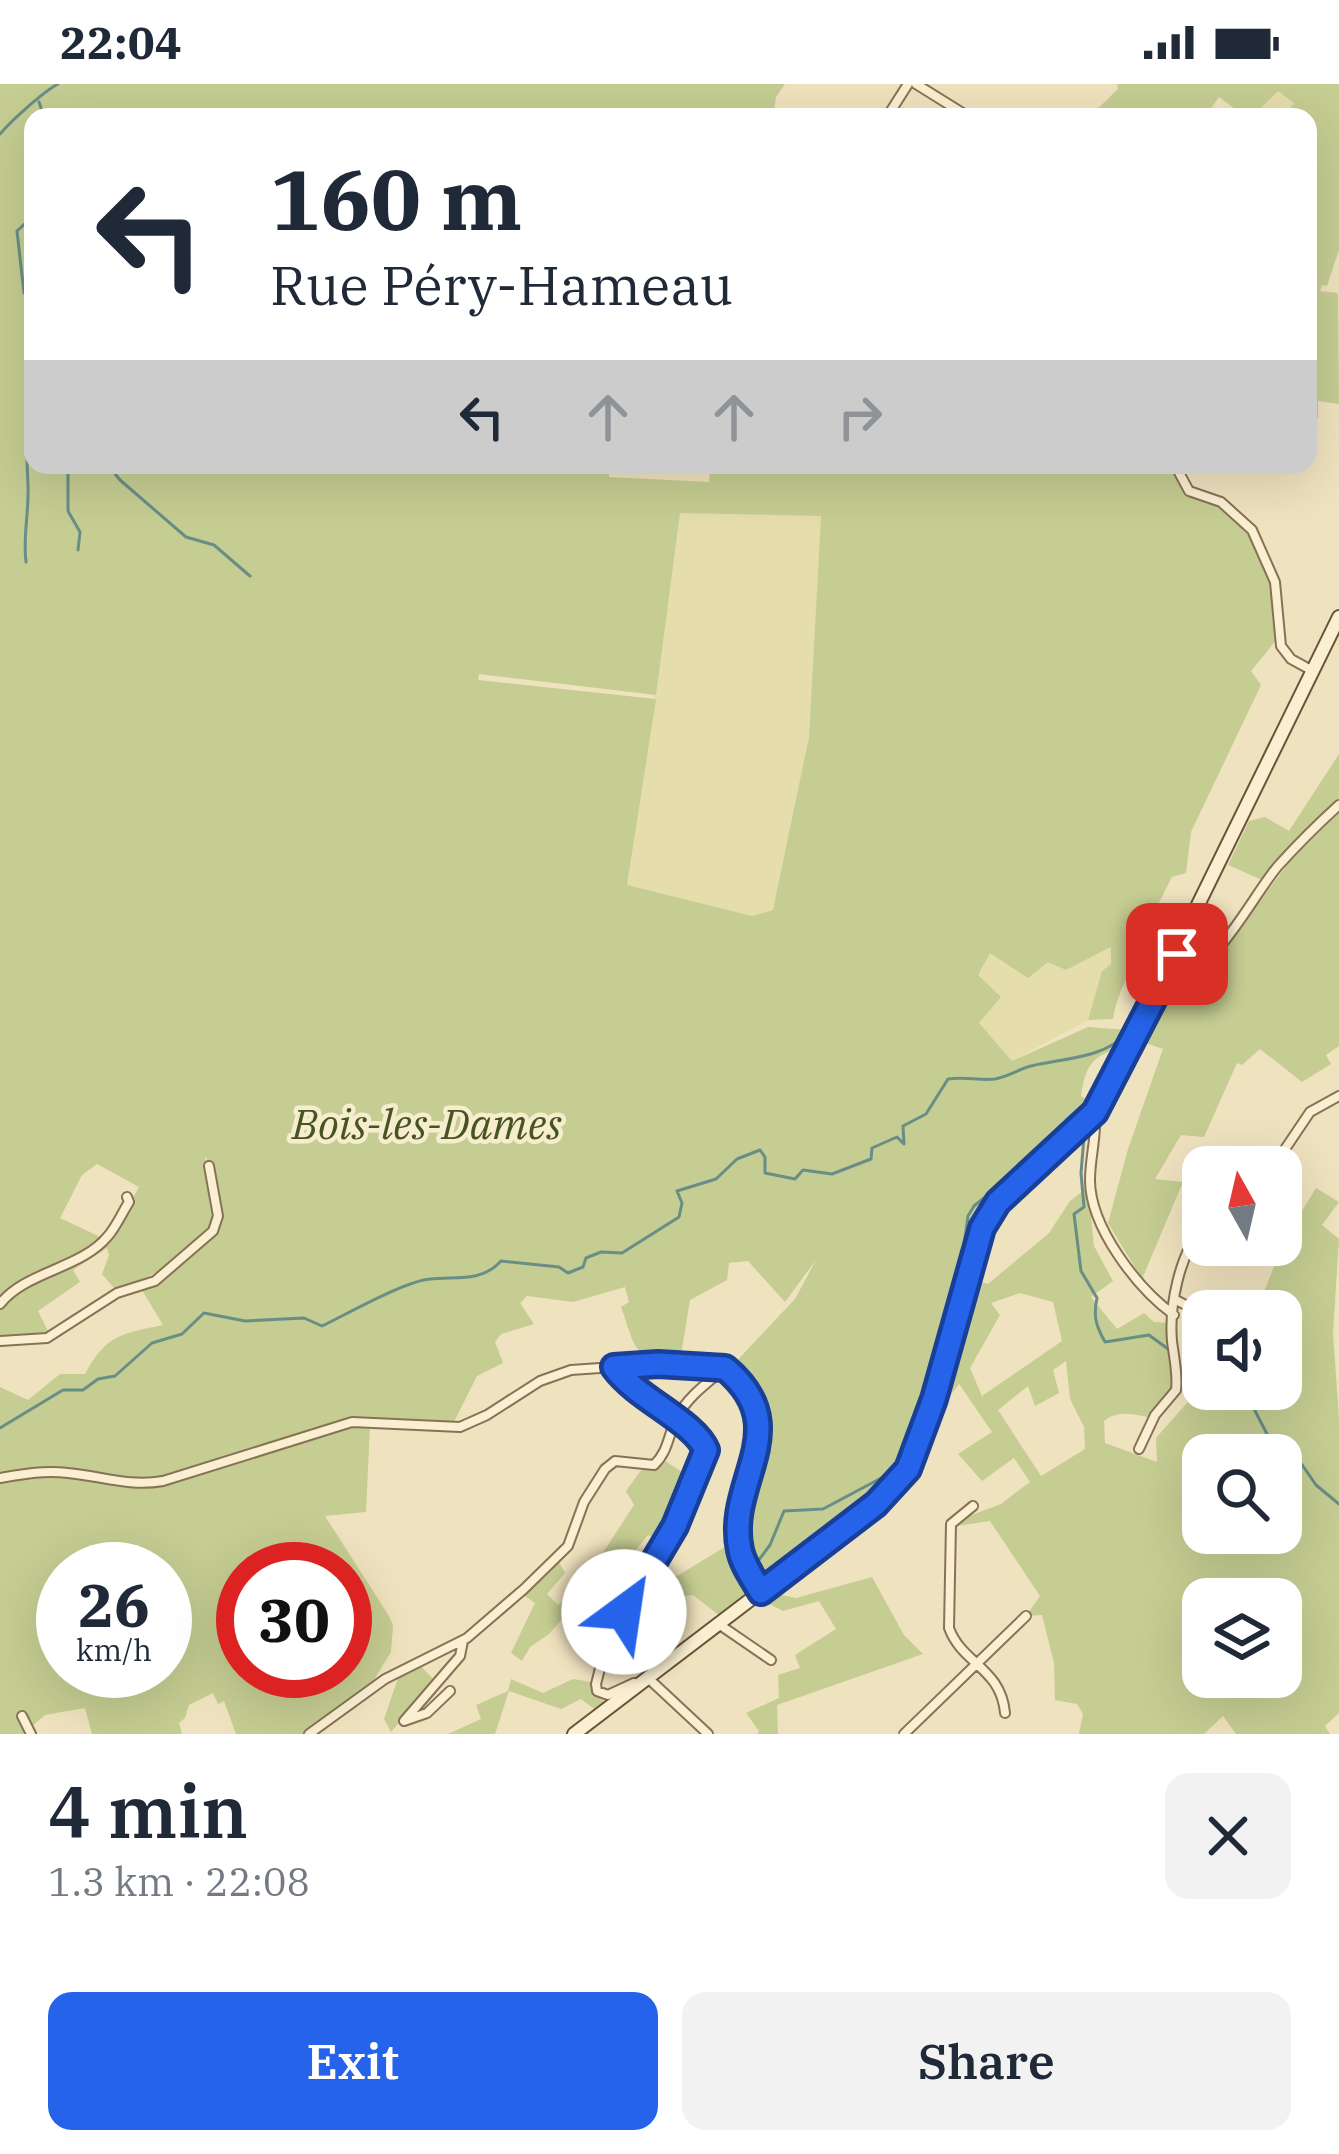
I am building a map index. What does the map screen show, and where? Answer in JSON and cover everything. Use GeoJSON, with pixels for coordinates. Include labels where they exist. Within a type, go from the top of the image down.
{"type":"FeatureCollection","features":[{"type":"Feature","properties":{"kind":"street"},"geometry":{"type":"LineString","coordinates":[[894,108],[912,84],[953,108]]}},
{"type":"Feature","properties":{"kind":"street"},"geometry":{"type":"LineString","coordinates":[[1180,474],[1190,491],[1221,502],[1252,530],[1275,582],[1281,646],[1291,659],[1312,671]]}},
{"type":"Feature","properties":{"kind":"street"},"geometry":{"type":"LineString","coordinates":[[574,1734],[876,1504],[908,1469],[928,1420],[982,1228],[998,1202],[1095,1112],[1339,617]]}},
{"type":"Feature","properties":{"kind":"street"},"geometry":{"type":"LineString","coordinates":[[1161,986],[1185,979],[1234,932],[1275,869],[1339,805]]}},
{"type":"Feature","properties":{"kind":"street"},"geometry":{"type":"LineString","coordinates":[[1287,1146],[1310,1112],[1339,1096]]}},
{"type":"Feature","properties":{"kind":"street"},"geometry":{"type":"LineString","coordinates":[[1095,1112],[1090,1182],[1095,1217],[1146,1293],[1174,1315]]}},
{"type":"Feature","properties":{"kind":"street"},"geometry":{"type":"LineString","coordinates":[[0,1341],[47,1338],[117,1293],[154,1281],[213,1231],[218,1216],[209,1166]]}},
{"type":"Feature","properties":{"kind":"street"},"geometry":{"type":"LineString","coordinates":[[0,1304],[9,1293],[107,1238],[128,1197]]}},
{"type":"Feature","properties":{"kind":"street"},"geometry":{"type":"LineString","coordinates":[[1139,1449],[1155,1415],[1176,1390],[1171,1336],[1183,1266]]}},
{"type":"Feature","properties":{"kind":"street"},"geometry":{"type":"LineString","coordinates":[[1176,1300],[1182,1303]]}},
{"type":"Feature","properties":{"kind":"street"},"geometry":{"type":"LineString","coordinates":[[0,1478],[52,1472],[140,1485],[352,1422],[460,1426],[550,1376],[572,1370],[658,1364],[725,1368],[753,1395],[758,1414],[739,1530],[745,1565],[761,1592]]}},
{"type":"Feature","properties":{"kind":"street"},"geometry":{"type":"LineString","coordinates":[[614,1367],[647,1401],[701,1439],[706,1450],[675,1526],[610,1636],[597,1691],[608,1695],[645,1680]]}},
{"type":"Feature","properties":{"kind":"street"},"geometry":{"type":"LineString","coordinates":[[309,1734],[385,1679],[462,1640],[524,1589],[568,1546],[584,1502],[605,1469],[615,1461],[654,1465],[663,1456],[689,1398],[725,1368]]}},
{"type":"Feature","properties":{"kind":"street"},"geometry":{"type":"LineString","coordinates":[[973,1506],[951,1524],[949,1628],[954,1642],[1003,1693],[1005,1713]]}},
{"type":"Feature","properties":{"kind":"street"},"geometry":{"type":"LineString","coordinates":[[904,1734],[1026,1616]]}},
{"type":"Feature","properties":{"kind":"street"},"geometry":{"type":"LineString","coordinates":[[719,1624],[771,1660]]}},
{"type":"Feature","properties":{"kind":"street"},"geometry":{"type":"LineString","coordinates":[[450,1691],[427,1713],[404,1721],[453,1666],[464,1646],[462,1640]]}},
{"type":"Feature","properties":{"kind":"street"},"geometry":{"type":"LineString","coordinates":[[645,1680],[708,1734]]}},
{"type":"Feature","properties":{"kind":"street"},"geometry":{"type":"LineString","coordinates":[[22,1716],[31,1734]]}},
{"type":"Feature","properties":{"kind":"shaded area"},"geometry":{"type":"Polygon","coordinates":[[[1278,91],[1295,103],[1291,108],[1261,108],[1278,91]]]}},
{"type":"Feature","properties":{"kind":"shaded area"},"geometry":{"type":"Polygon","coordinates":[[[680,512],[821,516],[809,737],[774,910],[753,916],[627,886],[680,512]]]}},
{"type":"Feature","properties":{"kind":"shaded area"},"geometry":{"type":"Polygon","coordinates":[[[1111,947],[1111,965],[1102,971],[1088,1020],[1012,1061],[979,1023],[978,975],[990,953],[1049,962],[1066,970],[1111,947]]]}},
{"type":"Feature","properties":{"kind":"green space","name":"Bois-les-Dames"},"geometry":{"type":"Polygon","coordinates":[[[0,84],[785,84],[774,108],[24,108],[24,474],[609,474],[709,482],[709,474],[1174,474],[1184,489],[1231,513],[1245,529],[1274,592],[1277,639],[1251,671],[1261,685],[1191,832],[1186,873],[1172,877],[1151,918],[1164,926],[1126,981],[1113,1019],[1088,1020],[1102,971],[1111,964],[1111,947],[1066,970],[1048,962],[1028,978],[990,953],[978,975],[1001,997],[979,1023],[1012,1061],[1088,1027],[1128,1030],[1115,1050],[1100,1056],[1086,1072],[1081,1096],[1099,1107],[997,1202],[982,1228],[938,1391],[901,1472],[854,1517],[765,1581],[750,1561],[744,1540],[764,1426],[758,1398],[731,1367],[795,1299],[816,1260],[785,1302],[748,1261],[729,1263],[727,1280],[690,1300],[680,1361],[653,1358],[638,1349],[621,1307],[629,1302],[625,1287],[573,1302],[527,1296],[520,1303],[534,1324],[501,1334],[495,1342],[503,1363],[477,1376],[454,1422],[352,1417],[157,1477],[118,1478],[63,1468],[64,1477],[139,1488],[160,1486],[338,1429],[370,1426],[366,1512],[325,1516],[342,1542],[216,1542],[216,1698],[355,1698],[304,1734],[236,1734],[224,1701],[218,1704],[213,1693],[189,1705],[179,1723],[182,1734],[92,1734],[85,1708],[45,1715],[23,1734],[0,1734],[0,1387],[28,1400],[60,1374],[85,1374],[100,1351],[116,1338],[163,1325],[142,1290],[218,1230],[214,1167],[205,1157],[215,1218],[184,1253],[159,1271],[115,1289],[102,1274],[107,1248],[73,1270],[80,1282],[38,1311],[49,1333],[0,1337],[0,84]],[[680,513],[656,695],[479,674],[478,680],[656,699],[627,885],[752,916],[773,910],[809,737],[821,516],[680,513]],[[97,1164],[82,1175],[60,1218],[109,1241],[139,1187],[97,1164]]]}},
{"type":"Feature","properties":{"kind":"green space"},"geometry":{"type":"Polygon","coordinates":[[[1117,84],[1339,84],[1339,250],[1327,286],[1322,285],[1320,291],[1338,293],[1339,404],[1318,401],[1318,418],[1317,108],[1291,108],[1294,103],[1278,91],[1261,108],[1234,108],[1219,97],[1211,108],[1098,108],[1118,89],[1117,84]]]}},
{"type":"Feature","properties":{"kind":"green space"},"geometry":{"type":"Polygon","coordinates":[[[1339,754],[1339,799],[1262,880],[1228,865],[1249,821],[1265,817],[1289,831],[1339,754]]]}},
{"type":"Feature","properties":{"kind":"green space"},"geometry":{"type":"Polygon","coordinates":[[[1339,812],[1339,1046],[1326,1055],[1331,1064],[1302,1082],[1260,1049],[1242,1065],[1237,1063],[1204,1137],[1181,1135],[1155,1179],[1182,1184],[1142,1279],[1108,1223],[1163,1049],[1137,1040],[1163,989],[1178,989],[1235,935],[1301,846],[1339,812]]]}},
{"type":"Feature","properties":{"kind":"green space"},"geometry":{"type":"Polygon","coordinates":[[[1088,1187],[1094,1246],[1113,1281],[1091,1297],[1117,1329],[1144,1313],[1154,1322],[1171,1323],[1173,1388],[1150,1418],[1120,1414],[1104,1421],[1105,1443],[1157,1462],[1156,1438],[1182,1409],[1302,1410],[1302,1290],[1265,1290],[1274,1266],[1302,1266],[1302,1211],[1316,1188],[1339,1202],[1322,1225],[1339,1239],[1333,1333],[1339,1418],[1339,1713],[1325,1726],[1330,1734],[1236,1734],[1223,1716],[1204,1734],[1079,1734],[1083,1714],[1077,1704],[1055,1700],[1054,1663],[1042,1615],[1026,1616],[1040,1596],[990,1521],[956,1526],[961,1519],[1001,1504],[1030,1482],[1014,1458],[982,1481],[958,1454],[992,1432],[959,1384],[932,1420],[971,1279],[988,1284],[1049,1233],[1070,1201],[1088,1187]],[[1020,1293],[991,1303],[1000,1315],[970,1368],[982,1396],[1062,1341],[1053,1302],[1020,1293]],[[1066,1361],[1053,1370],[1059,1393],[1035,1406],[1028,1386],[998,1410],[1041,1476],[1085,1449],[1084,1427],[1070,1399],[1066,1361]]]}},
{"type":"Feature","properties":{"kind":"green space"},"geometry":{"type":"Polygon","coordinates":[[[665,1461],[693,1479],[673,1523],[660,1540],[648,1535],[619,1570],[595,1588],[589,1574],[634,1505],[626,1491],[642,1469],[665,1461]]]}},
{"type":"Feature","properties":{"kind":"green space"},"geometry":{"type":"Polygon","coordinates":[[[733,1542],[752,1588],[720,1616],[693,1595],[672,1597],[646,1620],[634,1601],[657,1563],[677,1576],[733,1542]]]}},
{"type":"Feature","properties":{"kind":"green space"},"geometry":{"type":"Polygon","coordinates":[[[559,1562],[565,1573],[547,1594],[558,1605],[569,1597],[577,1602],[549,1634],[530,1647],[522,1661],[511,1653],[535,1603],[522,1594],[559,1562]]]}},
{"type":"Feature","properties":{"kind":"green space"},"geometry":{"type":"Polygon","coordinates":[[[872,1577],[904,1635],[923,1654],[777,1705],[778,1734],[757,1734],[746,1713],[779,1698],[778,1675],[800,1668],[795,1655],[836,1629],[819,1601],[783,1611],[758,1598],[767,1592],[796,1598],[872,1577]]]}},
{"type":"Feature","properties":{"kind":"green space"},"geometry":{"type":"Polygon","coordinates":[[[372,1589],[393,1625],[391,1652],[372,1683],[372,1589]]]}},
{"type":"Feature","properties":{"kind":"green space"},"geometry":{"type":"Polygon","coordinates":[[[419,1664],[435,1681],[391,1732],[384,1719],[399,1675],[419,1664]]]}},
{"type":"Feature","properties":{"kind":"green space"},"geometry":{"type":"Polygon","coordinates":[[[511,1679],[543,1693],[573,1679],[592,1682],[595,1695],[606,1703],[597,1711],[581,1699],[561,1709],[509,1691],[495,1734],[448,1734],[481,1719],[476,1705],[508,1691],[511,1679]]]}},
{"type":"Feature","properties":{"kind":"waterway"},"geometry":{"type":"LineString","coordinates":[[27,108],[58,84]]}},
{"type":"Feature","properties":{"kind":"waterway"},"geometry":{"type":"LineString","coordinates":[[39,102],[41,108]]}},
{"type":"Feature","properties":{"kind":"waterway"},"geometry":{"type":"LineString","coordinates":[[0,134],[24,111]]}},
{"type":"Feature","properties":{"kind":"waterway"},"geometry":{"type":"LineString","coordinates":[[24,224],[17,231],[24,293]]}},
{"type":"Feature","properties":{"kind":"waterway"},"geometry":{"type":"LineString","coordinates":[[26,562],[27,474]]}},
{"type":"Feature","properties":{"kind":"waterway"},"geometry":{"type":"LineString","coordinates":[[68,474],[68,511],[80,532],[78,550]]}},
{"type":"Feature","properties":{"kind":"waterway"},"geometry":{"type":"LineString","coordinates":[[115,474],[186,537],[214,545],[250,576]]}},
{"type":"Feature","properties":{"kind":"waterway"},"geometry":{"type":"LineString","coordinates":[[0,1428],[63,1390],[83,1390],[98,1379],[115,1376],[152,1343],[182,1334],[204,1313],[245,1321],[304,1318],[322,1326],[406,1286],[477,1276],[501,1261],[559,1267],[568,1273],[601,1252],[622,1253],[679,1217],[682,1203],[677,1191],[716,1179],[737,1159],[760,1150],[765,1173],[795,1179],[803,1170],[832,1174],[871,1159],[872,1148],[897,1137],[904,1144],[903,1126],[926,1114],[948,1079],[1000,1078],[1031,1066],[1095,1053],[1128,1033]]}},
{"type":"Feature","properties":{"kind":"waterway"},"geometry":{"type":"LineString","coordinates":[[963,1253],[974,1206],[1072,1127],[1095,1097]]}},
{"type":"Feature","properties":{"kind":"waterway"},"geometry":{"type":"LineString","coordinates":[[1084,1137],[1084,1207],[1074,1214],[1081,1271],[1097,1298],[1099,1331],[1105,1342],[1149,1335],[1168,1349]]}},
{"type":"Feature","properties":{"kind":"waterway"},"geometry":{"type":"LineString","coordinates":[[1255,1410],[1268,1436],[1296,1456],[1316,1485],[1339,1504]]}},
{"type":"Feature","properties":{"kind":"waterway"},"geometry":{"type":"LineString","coordinates":[[739,1576],[770,1545],[784,1511],[823,1509],[902,1467]]}},
{"type":"Feature","properties":{"kind":"route"},"geometry":{"type":"LineString","coordinates":[[624,1612],[675,1526],[706,1450],[701,1439],[647,1401],[614,1367],[725,1368],[753,1395],[758,1435],[739,1530],[745,1565],[761,1592],[876,1504],[908,1469],[934,1399],[982,1228],[998,1202],[1095,1112],[1177,954]]}}]}
